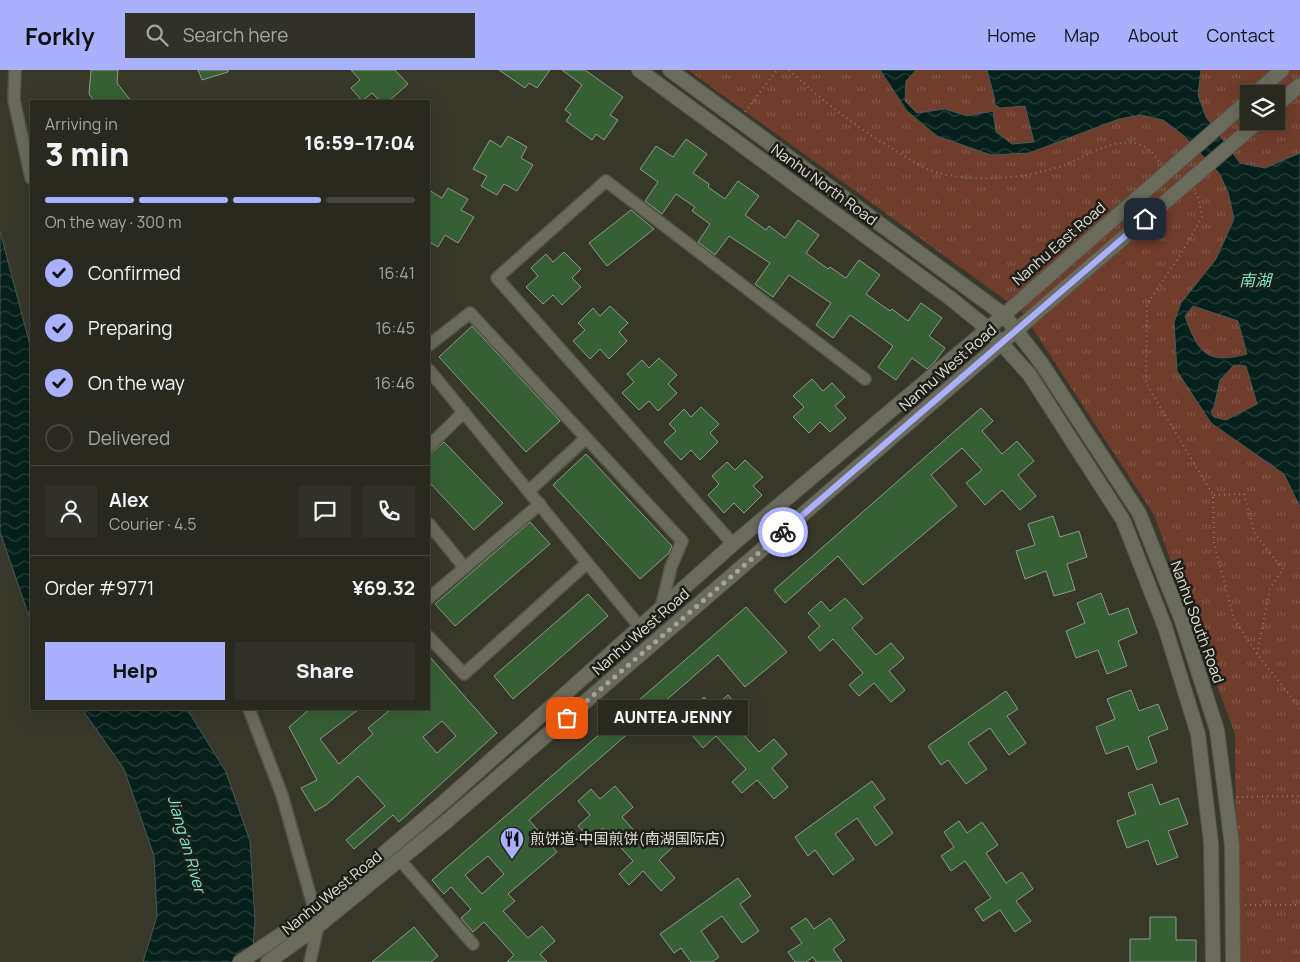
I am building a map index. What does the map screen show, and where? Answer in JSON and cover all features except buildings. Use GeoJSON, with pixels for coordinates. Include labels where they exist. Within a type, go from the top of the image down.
{"type":"FeatureCollection","features":[{"type":"Feature","properties":{"kind":"main road","name":"Nanhu North Road"},"geometry":{"type":"LineString","coordinates":[[639,70],[950,298],[988,328],[1002,343]]}},
{"type":"Feature","properties":{"kind":"main road","name":"Nanhu North Road"},"geometry":{"type":"LineString","coordinates":[[670,70],[1004,315],[1017,330]]}},
{"type":"Feature","properties":{"kind":"main road"},"geometry":{"type":"LineString","coordinates":[[1265,85],[1282,70]]}},
{"type":"Feature","properties":{"kind":"main road"},"geometry":{"type":"LineString","coordinates":[[1285,98],[1300,86]]}},
{"type":"Feature","properties":{"kind":"main road","name":"Nanhu East Road"},"geometry":{"type":"LineString","coordinates":[[1004,315],[1240,108]]}},
{"type":"Feature","properties":{"kind":"main road"},"geometry":{"type":"LineString","coordinates":[[1017,330],[1248,130]]}},
{"type":"Feature","properties":{"kind":"main road","name":"Nanhu West Road"},"geometry":{"type":"LineString","coordinates":[[240,962],[282,936],[315,912],[444,802],[733,544],[1004,315]]}},
{"type":"Feature","properties":{"kind":"main road","name":"Nanhu West Road"},"geometry":{"type":"LineString","coordinates":[[268,962],[318,926],[400,860],[1017,330]]}},
{"type":"Feature","properties":{"kind":"main road","name":"Nanhu South Road"},"geometry":{"type":"LineString","coordinates":[[1017,330],[1042,364],[1139,513],[1182,621],[1217,730],[1232,845],[1233,962]]}},
{"type":"Feature","properties":{"kind":"main road","name":"Nanhu South Road"},"geometry":{"type":"LineString","coordinates":[[1002,343],[1029,374],[1123,520],[1166,627],[1198,734],[1211,842],[1213,962]]}},
{"type":"Feature","properties":{"kind":"street"},"geometry":{"type":"LineString","coordinates":[[15,70],[14,100],[30,173]]}},
{"type":"Feature","properties":{"kind":"street"},"geometry":{"type":"LineString","coordinates":[[733,544],[496,278],[606,181],[865,379]]}},
{"type":"Feature","properties":{"kind":"street"},"geometry":{"type":"LineString","coordinates":[[430,344],[470,312],[682,541],[671,567],[660,608]]}},
{"type":"Feature","properties":{"kind":"street"},"geometry":{"type":"LineString","coordinates":[[430,371],[639,626]]}},
{"type":"Feature","properties":{"kind":"street"},"geometry":{"type":"LineString","coordinates":[[430,445],[464,412]]}},
{"type":"Feature","properties":{"kind":"street"},"geometry":{"type":"LineString","coordinates":[[529,491],[586,438]]}},
{"type":"Feature","properties":{"kind":"street"},"geometry":{"type":"LineString","coordinates":[[430,597],[540,504]]}},
{"type":"Feature","properties":{"kind":"street"},"geometry":{"type":"LineString","coordinates":[[430,525],[464,568]]}},
{"type":"Feature","properties":{"kind":"street"},"geometry":{"type":"LineString","coordinates":[[430,638],[464,674],[587,563]]}},
{"type":"Feature","properties":{"kind":"street"},"geometry":{"type":"LineString","coordinates":[[249,710],[282,796],[315,912],[318,926],[310,962]]}},
{"type":"Feature","properties":{"kind":"street"},"geometry":{"type":"LineString","coordinates":[[400,860],[472,944]]}},
{"type":"Feature","properties":{"kind":"path"},"geometry":{"type":"LineString","coordinates":[[739,121],[777,70]]}},
{"type":"Feature","properties":{"kind":"path"},"geometry":{"type":"LineString","coordinates":[[789,70],[819,98],[870,136],[933,171],[955,176],[992,179],[1028,176],[1064,165],[1113,145],[1126,143],[1140,144],[1150,150],[1166,172]]}},
{"type":"Feature","properties":{"kind":"path"},"geometry":{"type":"LineString","coordinates":[[1188,183],[1199,199],[1202,217],[1181,254],[1147,304],[1146,383],[1213,495],[1214,543],[1234,619],[1257,654],[1300,708]]}},
{"type":"Feature","properties":{"kind":"path"},"geometry":{"type":"LineString","coordinates":[[1213,495],[1244,494],[1255,534],[1283,569],[1270,589],[1257,654]]}},
{"type":"Feature","properties":{"kind":"path"},"geometry":{"type":"LineString","coordinates":[[1226,797],[1300,796]]}},
{"type":"Feature","properties":{"kind":"path"},"geometry":{"type":"LineString","coordinates":[[1233,905],[1300,905]]}},
{"type":"Feature","properties":{"kind":"green space"},"geometry":{"type":"Polygon","coordinates":[[[688,70],[1300,70],[1300,962],[1237,962],[1235,734],[1154,515],[1022,312],[688,70]]]}},
{"type":"Feature","properties":{"kind":"water","name":"南湖"},"geometry":{"type":"Polygon","coordinates":[[[880,70],[916,70],[906,81],[905,101],[917,113],[945,109],[967,116],[993,111],[996,132],[1012,144],[1034,142],[1025,106],[1000,108],[994,104],[995,100],[987,70],[1201,70],[1198,95],[1206,117],[1240,163],[1265,168],[1300,153],[1300,507],[1284,474],[1211,423],[1177,371],[1174,322],[1181,303],[1216,259],[1234,219],[1228,192],[1219,173],[1183,135],[1163,120],[1141,115],[1119,119],[1029,153],[991,155],[937,136],[907,111],[880,70]],[[1193,306],[1185,316],[1195,339],[1206,353],[1213,357],[1222,358],[1247,354],[1238,321],[1193,306]],[[1234,365],[1220,380],[1214,407],[1211,411],[1214,417],[1226,420],[1257,404],[1246,366],[1234,365]]]}},
{"type":"Feature","properties":{"kind":"water"},"geometry":{"type":"Polygon","coordinates":[[[0,231],[30,345],[30,619],[0,532],[0,231]]]}},
{"type":"Feature","properties":{"kind":"water","name":"Jiang'an River"},"geometry":{"type":"Polygon","coordinates":[[[83,710],[188,710],[226,772],[250,841],[255,920],[252,962],[143,962],[157,916],[154,856],[124,769],[83,710]]]}},
{"type":"Feature","properties":{"kind":"way so far"},"geometry":{"type":"LineString","coordinates":[[567,718],[783,532]]}},
{"type":"Feature","properties":{"kind":"place","name":"AUNTEA JENNY"},"geometry":{"type":"Point","coordinates":[567,718]}},
{"type":"Feature","properties":{"kind":"place","name":"煎饼道·中国煎饼(南湖国际店)"},"geometry":{"type":"Point","coordinates":[512,860]}},
{"type":"Feature","properties":{"kind":"route"},"geometry":{"type":"LineString","coordinates":[[783,532],[1145,219]]}}]}
